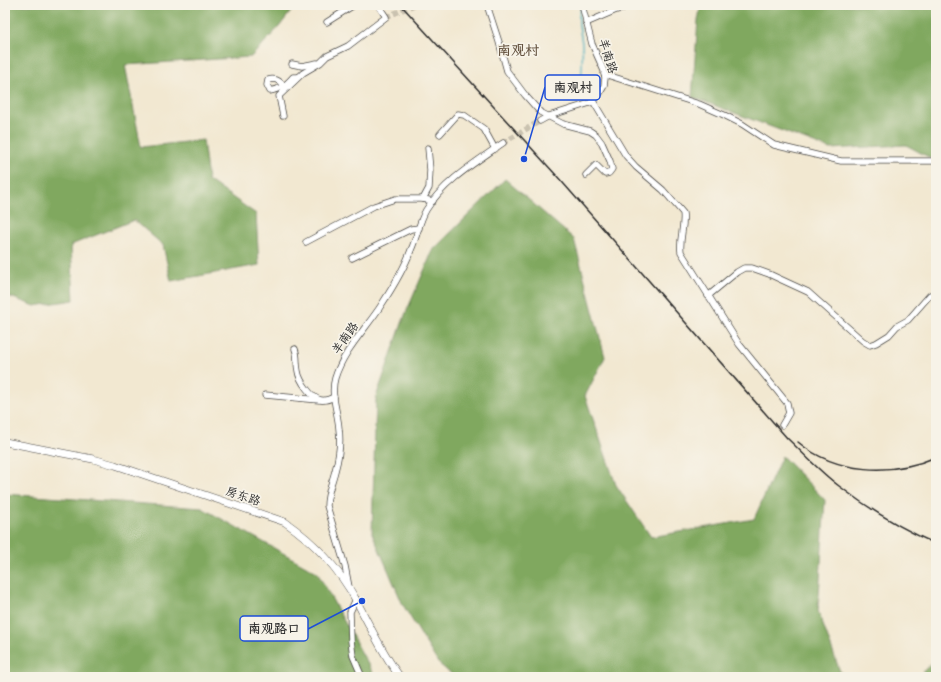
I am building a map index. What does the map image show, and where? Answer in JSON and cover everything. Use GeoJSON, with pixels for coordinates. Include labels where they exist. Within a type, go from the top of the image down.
{"type":"FeatureCollection","features":[{"type":"Feature","properties":{"kind":"main road","name":"房东路"},"geometry":{"type":"LineString","coordinates":[[5,442],[86,457],[115,465],[285,522],[301,533],[314,545],[339,574],[356,599],[388,660],[400,677]]}},
{"type":"Feature","properties":{"kind":"street"},"geometry":{"type":"LineString","coordinates":[[328,22],[354,5]]}},
{"type":"Feature","properties":{"kind":"street"},"geometry":{"type":"LineString","coordinates":[[283,116],[279,96],[298,77],[328,56],[348,46],[386,17],[378,5]]}},
{"type":"Feature","properties":{"kind":"street"},"geometry":{"type":"LineString","coordinates":[[487,5],[507,71],[525,95],[540,112],[563,124],[590,131],[602,143],[612,169],[605,174],[596,165],[586,175]]}},
{"type":"Feature","properties":{"kind":"street","name":"羊南路"},"geometry":{"type":"LineString","coordinates":[[582,5],[592,44],[604,74],[604,86],[593,101]]}},
{"type":"Feature","properties":{"kind":"street"},"geometry":{"type":"LineString","coordinates":[[586,23],[614,10],[632,5]]}},
{"type":"Feature","properties":{"kind":"street"},"geometry":{"type":"LineString","coordinates":[[292,64],[302,66],[323,60]]}},
{"type":"Feature","properties":{"kind":"street"},"geometry":{"type":"LineString","coordinates":[[604,74],[699,104],[742,124],[774,145],[841,161],[936,161]]}},
{"type":"Feature","properties":{"kind":"street"},"geometry":{"type":"LineString","coordinates":[[283,86],[293,77],[298,77]]}},
{"type":"Feature","properties":{"kind":"street"},"geometry":{"type":"LineString","coordinates":[[540,121],[549,116],[583,106],[593,101],[626,156],[636,167],[663,190],[683,213],[684,218],[680,240],[681,252],[739,344],[787,403],[789,413],[782,425]]}},
{"type":"Feature","properties":{"kind":"street"},"geometry":{"type":"LineString","coordinates":[[440,134],[458,114],[464,114],[484,129],[495,149]]}},
{"type":"Feature","properties":{"kind":"street","name":"羊南路"},"geometry":{"type":"LineString","coordinates":[[350,589],[345,566],[327,506],[327,496],[339,456],[340,442],[334,397],[334,380],[349,349],[370,321],[398,276],[411,250],[426,210],[453,179],[503,143]]}},
{"type":"Feature","properties":{"kind":"street"},"geometry":{"type":"LineString","coordinates":[[423,199],[429,188],[430,170],[428,148]]}},
{"type":"Feature","properties":{"kind":"street"},"geometry":{"type":"LineString","coordinates":[[306,242],[374,206],[395,199],[423,199],[433,201]]}},
{"type":"Feature","properties":{"kind":"street"},"geometry":{"type":"LineString","coordinates":[[352,258],[411,229],[419,228]]}},
{"type":"Feature","properties":{"kind":"street"},"geometry":{"type":"LineString","coordinates":[[708,296],[737,272],[744,268],[752,268],[770,274],[808,292],[863,341],[870,345],[889,335],[897,326],[908,320],[930,294],[936,293]]}},
{"type":"Feature","properties":{"kind":"street"},"geometry":{"type":"LineString","coordinates":[[296,349],[299,378],[310,392],[319,400]]}},
{"type":"Feature","properties":{"kind":"street"},"geometry":{"type":"LineString","coordinates":[[265,395],[319,400],[326,400],[334,397]]}},
{"type":"Feature","properties":{"kind":"street"},"geometry":{"type":"LineString","coordinates":[[356,599],[350,612],[351,641],[353,656],[362,677]]}},
{"type":"Feature","properties":{"kind":"green space"},"geometry":{"type":"Polygon","coordinates":[[[5,5],[296,5],[279,27],[251,57],[125,65],[141,147],[203,140],[208,180],[256,214],[259,265],[171,281],[163,245],[134,220],[71,245],[74,300],[35,306],[5,295],[5,5]]]}},
{"type":"Feature","properties":{"kind":"green space"},"geometry":{"type":"Polygon","coordinates":[[[701,5],[936,5],[936,161],[906,145],[830,149],[692,97],[698,20],[701,5]]]}},
{"type":"Feature","properties":{"kind":"green space"},"geometry":{"type":"Polygon","coordinates":[[[505,179],[574,239],[605,357],[585,396],[616,485],[651,537],[754,519],[782,456],[825,500],[818,611],[842,677],[455,677],[438,663],[403,605],[372,533],[376,397],[405,315],[433,250],[505,179]]]}},
{"type":"Feature","properties":{"kind":"green space"},"geometry":{"type":"Polygon","coordinates":[[[5,494],[202,508],[317,572],[375,677],[5,677],[5,494]]]}},
{"type":"Feature","properties":{"kind":"green space"},"geometry":{"type":"Polygon","coordinates":[[[936,658],[936,677],[918,677],[936,658]]]}},
{"type":"Feature","properties":{"kind":"waterway"},"geometry":{"type":"LineString","coordinates":[[581,9],[579,22],[582,49],[581,82]]}},
{"type":"Feature","properties":{"kind":"tunnel"},"geometry":{"type":"LineString","coordinates":[[386,17],[414,5]]}},
{"type":"Feature","properties":{"kind":"tunnel"},"geometry":{"type":"LineString","coordinates":[[503,143],[540,121]]}},
{"type":"Feature","properties":{"kind":"railway"},"geometry":{"type":"LineString","coordinates":[[401,5],[556,175],[787,438],[825,475],[850,494],[874,511],[898,525],[936,544]]}},
{"type":"Feature","properties":{"kind":"railway"},"geometry":{"type":"LineString","coordinates":[[798,442],[813,453],[829,461],[865,469],[901,467],[936,457]]}},
{"type":"Feature","properties":{"kind":"place","name":"南观村"},"geometry":{"type":"Point","coordinates":[524,159]}},
{"type":"Feature","properties":{"kind":"place","name":"南观路口"},"geometry":{"type":"Point","coordinates":[362,601]}},
{"type":"Feature","properties":{"kind":"district","name":"南观村"},"geometry":{"type":"Point","coordinates":[518,50]}}]}
